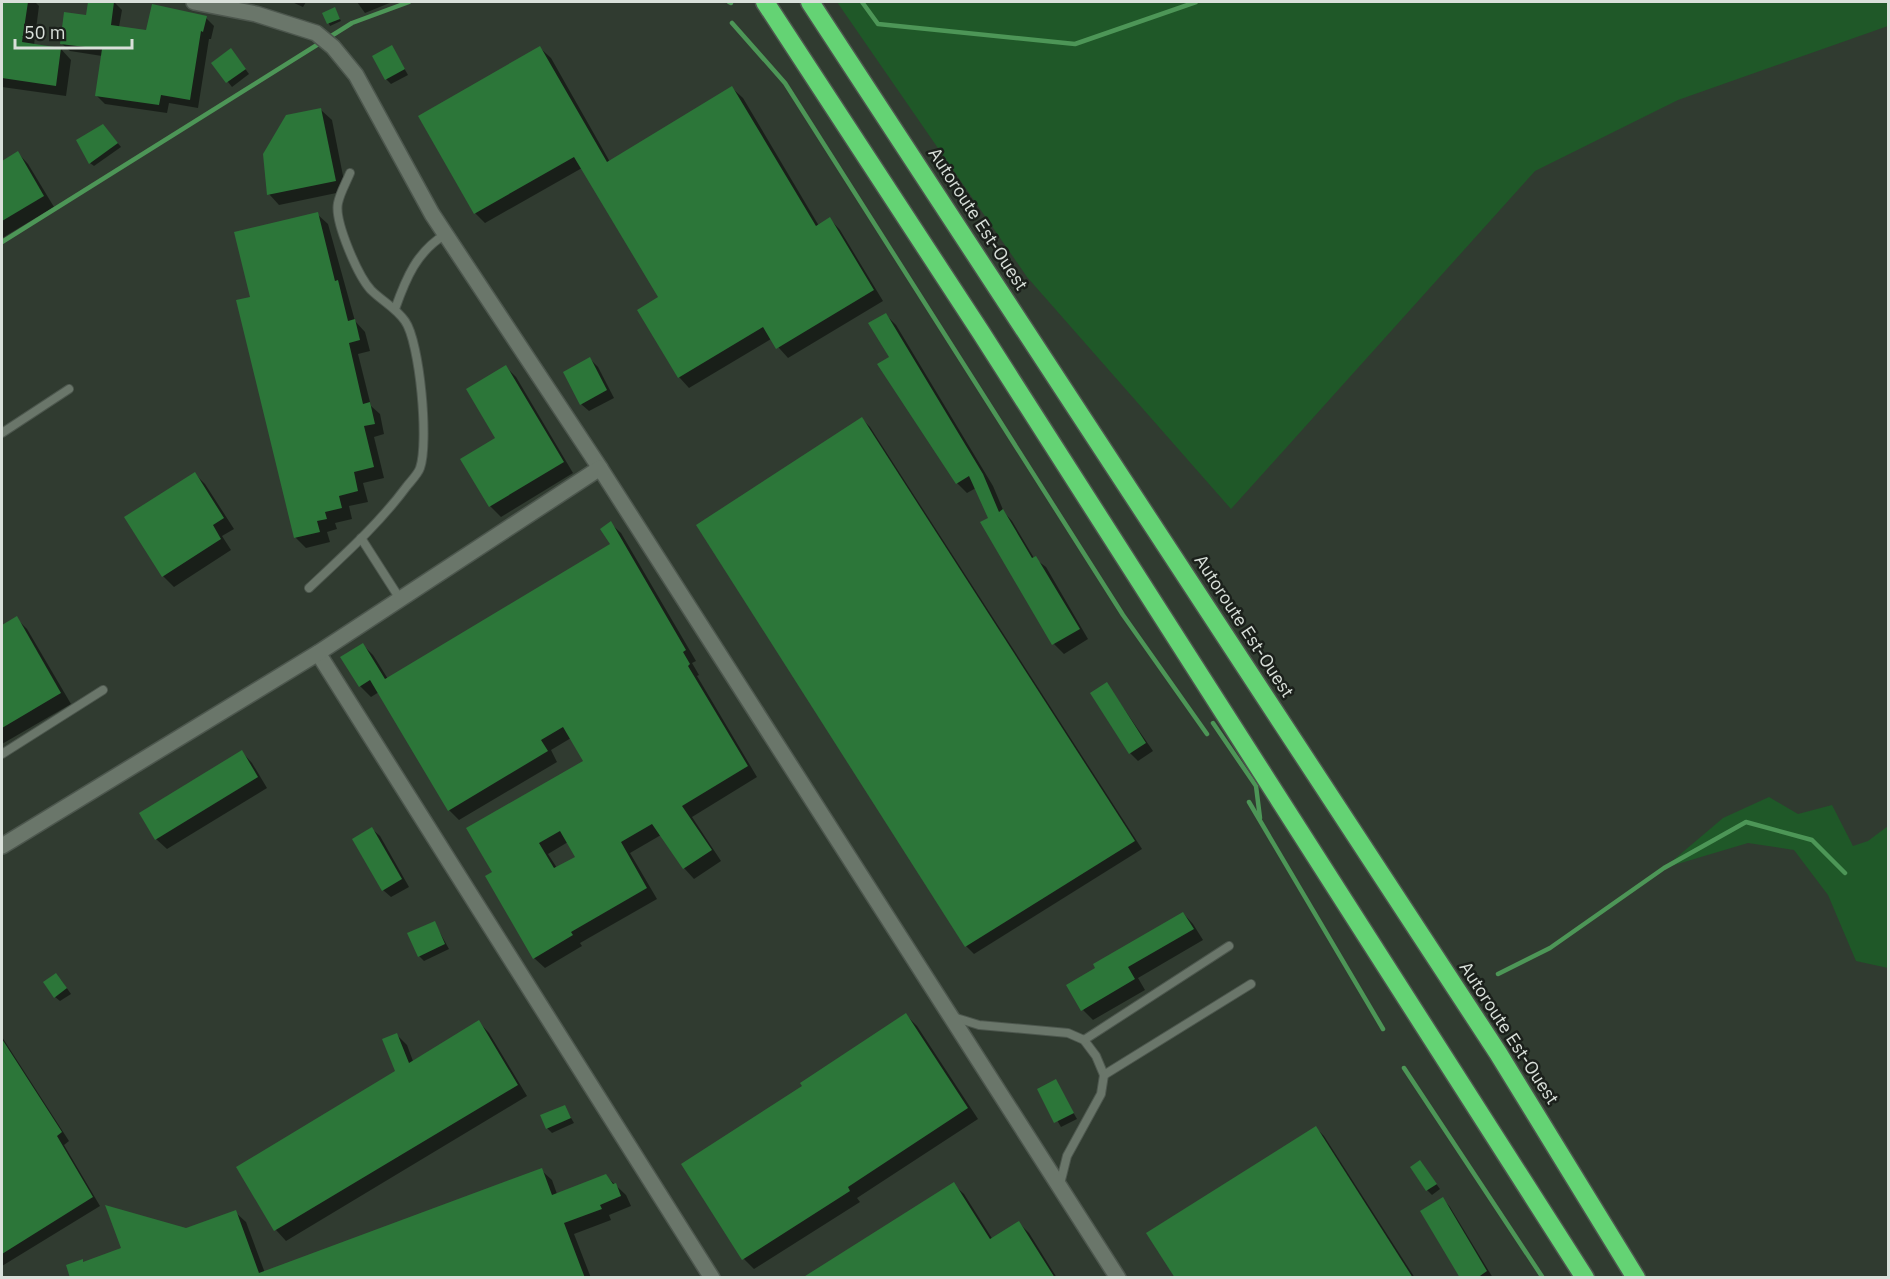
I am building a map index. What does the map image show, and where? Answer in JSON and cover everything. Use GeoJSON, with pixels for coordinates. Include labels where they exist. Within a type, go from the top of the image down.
{"type":"FeatureCollection","features":[{"type":"Feature","properties":{"kind":"highway"},"geometry":{"type":"LineString","coordinates":[[765,2],[974,321],[1585,1278]]}},
{"type":"Feature","properties":{"kind":"highway","name":"Autoroute Est-Ouest"},"geometry":{"type":"LineString","coordinates":[[810,2],[1498,1053],[1636,1278]]}},
{"type":"Feature","properties":{"kind":"street"},"geometry":{"type":"LineString","coordinates":[[194,2],[256,14],[316,33],[333,47],[356,75],[446,234],[600,468],[1118,1278]]}},
{"type":"Feature","properties":{"kind":"street"},"geometry":{"type":"LineString","coordinates":[[2,846],[318,653],[600,468]]}},
{"type":"Feature","properties":{"kind":"street"},"geometry":{"type":"LineString","coordinates":[[318,653],[712,1278]]}},
{"type":"Feature","properties":{"kind":"lane"},"geometry":{"type":"LineString","coordinates":[[309,588],[361,538],[399,497],[420,468],[423,438],[418,355],[406,322],[395,309],[370,289],[355,266],[344,237],[337,204],[350,173]]}},
{"type":"Feature","properties":{"kind":"lane"},"geometry":{"type":"LineString","coordinates":[[395,309],[405,281],[419,256],[431,243],[446,234]]}},
{"type":"Feature","properties":{"kind":"lane"},"geometry":{"type":"LineString","coordinates":[[2,433],[69,388]]}},
{"type":"Feature","properties":{"kind":"lane"},"geometry":{"type":"LineString","coordinates":[[361,538],[400,598]]}},
{"type":"Feature","properties":{"kind":"lane"},"geometry":{"type":"LineString","coordinates":[[2,754],[103,690]]}},
{"type":"Feature","properties":{"kind":"lane"},"geometry":{"type":"LineString","coordinates":[[1084,1040],[1229,946]]}},
{"type":"Feature","properties":{"kind":"lane"},"geometry":{"type":"LineString","coordinates":[[1104,1075],[1251,984]]}},
{"type":"Feature","properties":{"kind":"lane"},"geometry":{"type":"LineString","coordinates":[[953,1017],[978,1026],[1068,1033],[1084,1040],[1096,1056],[1104,1075],[1101,1094],[1067,1156],[1060,1186]]}},
{"type":"Feature","properties":{"kind":"green space"},"geometry":{"type":"Polygon","coordinates":[[[837,2],[1888,2],[1888,26],[1678,100],[1535,171],[1231,509],[1027,277],[837,2]]]}},
{"type":"Feature","properties":{"kind":"green space"},"geometry":{"type":"Polygon","coordinates":[[[1769,797],[1798,814],[1832,805],[1853,846],[1868,841],[1888,826],[1888,968],[1856,961],[1828,895],[1794,850],[1748,843],[1664,868],[1723,818],[1769,797]]]}},
{"type":"Feature","properties":{"kind":"building"},"geometry":{"type":"Polygon","coordinates":[[[2,2],[28,2],[22,42],[61,48],[56,86],[2,78],[2,2]]]}},
{"type":"Feature","properties":{"kind":"building"},"geometry":{"type":"Polygon","coordinates":[[[88,2],[114,2],[111,25],[146,30],[152,4],[207,16],[203,32],[201,31],[190,100],[161,95],[159,105],[95,96],[102,49],[60,44],[64,12],[86,15],[88,2]]]}},
{"type":"Feature","properties":{"kind":"building"},"geometry":{"type":"Polygon","coordinates":[[[335,7],[340,19],[327,24],[322,13],[335,7]]]}},
{"type":"Feature","properties":{"kind":"building"},"geometry":{"type":"Polygon","coordinates":[[[392,45],[405,69],[385,80],[372,56],[392,45]]]}},
{"type":"Feature","properties":{"kind":"building"},"geometry":{"type":"Polygon","coordinates":[[[540,46],[607,162],[732,86],[816,226],[830,217],[874,290],[776,349],[763,327],[678,378],[637,310],[658,297],[574,157],[474,214],[418,116],[540,46]]]}},
{"type":"Feature","properties":{"kind":"building"},"geometry":{"type":"Polygon","coordinates":[[[231,48],[246,69],[226,83],[211,63],[231,48]]]}},
{"type":"Feature","properties":{"kind":"building"},"geometry":{"type":"Polygon","coordinates":[[[321,108],[336,181],[267,195],[263,154],[286,115],[321,108]]]}},
{"type":"Feature","properties":{"kind":"building"},"geometry":{"type":"Polygon","coordinates":[[[103,124],[118,143],[89,164],[76,140],[103,124]]]}},
{"type":"Feature","properties":{"kind":"building"},"geometry":{"type":"Polygon","coordinates":[[[18,151],[44,196],[2,221],[2,161],[18,151]]]}},
{"type":"Feature","properties":{"kind":"building"},"geometry":{"type":"Polygon","coordinates":[[[318,212],[335,281],[338,280],[348,321],[355,319],[360,340],[349,343],[363,404],[370,402],[375,424],[364,426],[374,467],[354,472],[358,491],[339,496],[342,508],[325,512],[327,519],[317,521],[320,532],[294,538],[236,300],[250,297],[234,232],[318,212]]]}},
{"type":"Feature","properties":{"kind":"building"},"geometry":{"type":"Polygon","coordinates":[[[886,313],[983,474],[999,512],[1003,509],[1032,558],[1036,556],[1080,629],[1052,645],[980,522],[988,518],[969,476],[956,484],[877,364],[889,357],[868,323],[886,313]]]}},
{"type":"Feature","properties":{"kind":"building"},"geometry":{"type":"Polygon","coordinates":[[[590,357],[607,390],[580,405],[563,372],[590,357]]]}},
{"type":"Feature","properties":{"kind":"building"},"geometry":{"type":"Polygon","coordinates":[[[506,365],[564,462],[489,507],[460,459],[495,438],[466,389],[506,365]]]}},
{"type":"Feature","properties":{"kind":"building"},"geometry":{"type":"Polygon","coordinates":[[[862,417],[1135,841],[965,947],[696,525],[862,417]]]}},
{"type":"Feature","properties":{"kind":"building"},"geometry":{"type":"Polygon","coordinates":[[[195,472],[224,518],[213,525],[221,539],[162,577],[124,517],[195,472]]]}},
{"type":"Feature","properties":{"kind":"building"},"geometry":{"type":"Polygon","coordinates":[[[611,521],[686,650],[683,652],[690,664],[688,666],[748,766],[682,806],[712,850],[683,869],[652,824],[621,842],[647,888],[571,932],[573,935],[533,959],[485,876],[492,872],[466,828],[583,761],[563,727],[541,740],[548,751],[448,811],[370,680],[359,687],[340,657],[363,643],[385,679],[610,544],[600,529],[611,521]],[[560,831],[539,843],[554,868],[575,857],[560,831]]]}},
{"type":"Feature","properties":{"kind":"building"},"geometry":{"type":"Polygon","coordinates":[[[17,616],[61,693],[2,728],[2,625],[17,616]]]}},
{"type":"Feature","properties":{"kind":"building"},"geometry":{"type":"Polygon","coordinates":[[[1107,682],[1146,743],[1129,754],[1090,693],[1107,682]]]}},
{"type":"Feature","properties":{"kind":"building"},"geometry":{"type":"Polygon","coordinates":[[[242,750],[258,777],[155,840],[139,813],[242,750]]]}},
{"type":"Feature","properties":{"kind":"building"},"geometry":{"type":"Polygon","coordinates":[[[372,827],[402,879],[382,891],[352,839],[372,827]]]}},
{"type":"Feature","properties":{"kind":"building"},"geometry":{"type":"Polygon","coordinates":[[[1183,912],[1194,929],[1128,967],[1135,979],[1081,1011],[1066,985],[1095,968],[1093,964],[1183,912]]]}},
{"type":"Feature","properties":{"kind":"building"},"geometry":{"type":"Polygon","coordinates":[[[435,921],[445,944],[418,957],[407,933],[435,921]]]}},
{"type":"Feature","properties":{"kind":"building"},"geometry":{"type":"Polygon","coordinates":[[[56,973],[67,988],[54,998],[43,982],[56,973]]]}},
{"type":"Feature","properties":{"kind":"building"},"geometry":{"type":"Polygon","coordinates":[[[906,1013],[968,1108],[848,1187],[850,1191],[742,1260],[681,1164],[802,1086],[800,1083],[906,1013]]]}},
{"type":"Feature","properties":{"kind":"building"},"geometry":{"type":"Polygon","coordinates":[[[479,1020],[518,1085],[274,1231],[236,1167],[395,1071],[382,1039],[397,1033],[409,1063],[479,1020]]]}},
{"type":"Feature","properties":{"kind":"building"},"geometry":{"type":"Polygon","coordinates":[[[2,1039],[62,1132],[57,1136],[93,1197],[2,1254],[2,1039]]]}},
{"type":"Feature","properties":{"kind":"building"},"geometry":{"type":"Polygon","coordinates":[[[1056,1079],[1074,1113],[1054,1123],[1037,1089],[1056,1079]]]}},
{"type":"Feature","properties":{"kind":"building"},"geometry":{"type":"Polygon","coordinates":[[[565,1105],[571,1118],[546,1129],[540,1115],[565,1105]]]}},
{"type":"Feature","properties":{"kind":"building"},"geometry":{"type":"Polygon","coordinates":[[[1316,1126],[1413,1278],[1175,1278],[1146,1233],[1316,1126]]]}},
{"type":"Feature","properties":{"kind":"building"},"geometry":{"type":"Polygon","coordinates":[[[1420,1160],[1437,1184],[1426,1191],[1410,1167],[1420,1160]]]}},
{"type":"Feature","properties":{"kind":"building"},"geometry":{"type":"Polygon","coordinates":[[[542,1168],[552,1195],[606,1174],[613,1184],[616,1183],[621,1196],[600,1205],[602,1209],[564,1223],[585,1278],[70,1278],[66,1265],[83,1259],[83,1262],[121,1248],[105,1205],[186,1228],[236,1210],[259,1273],[542,1168]]]}},
{"type":"Feature","properties":{"kind":"building"},"geometry":{"type":"Polygon","coordinates":[[[954,1182],[990,1239],[1019,1221],[1055,1278],[802,1278],[954,1182]]]}},
{"type":"Feature","properties":{"kind":"building"},"geometry":{"type":"Polygon","coordinates":[[[1443,1197],[1487,1271],[1477,1278],[1460,1278],[1420,1211],[1443,1197]]]}},
{"type":"Feature","properties":{"kind":"waterway"},"geometry":{"type":"LineString","coordinates":[[2,242],[352,23],[409,2]]}},
{"type":"Feature","properties":{"kind":"waterway"},"geometry":{"type":"LineString","coordinates":[[862,2],[878,24],[1075,44],[1196,2]]}},
{"type":"Feature","properties":{"kind":"waterway"},"geometry":{"type":"LineString","coordinates":[[732,23],[785,83],[1123,615],[1207,734]]}},
{"type":"Feature","properties":{"kind":"waterway"},"geometry":{"type":"LineString","coordinates":[[1213,723],[1256,786],[1260,818]]}},
{"type":"Feature","properties":{"kind":"waterway"},"geometry":{"type":"LineString","coordinates":[[1249,802],[1383,1029]]}},
{"type":"Feature","properties":{"kind":"waterway"},"geometry":{"type":"LineString","coordinates":[[1498,974],[1550,948],[1664,868],[1746,822],[1812,840],[1845,873]]}},
{"type":"Feature","properties":{"kind":"waterway"},"geometry":{"type":"LineString","coordinates":[[1404,1068],[1543,1278]]}}]}
